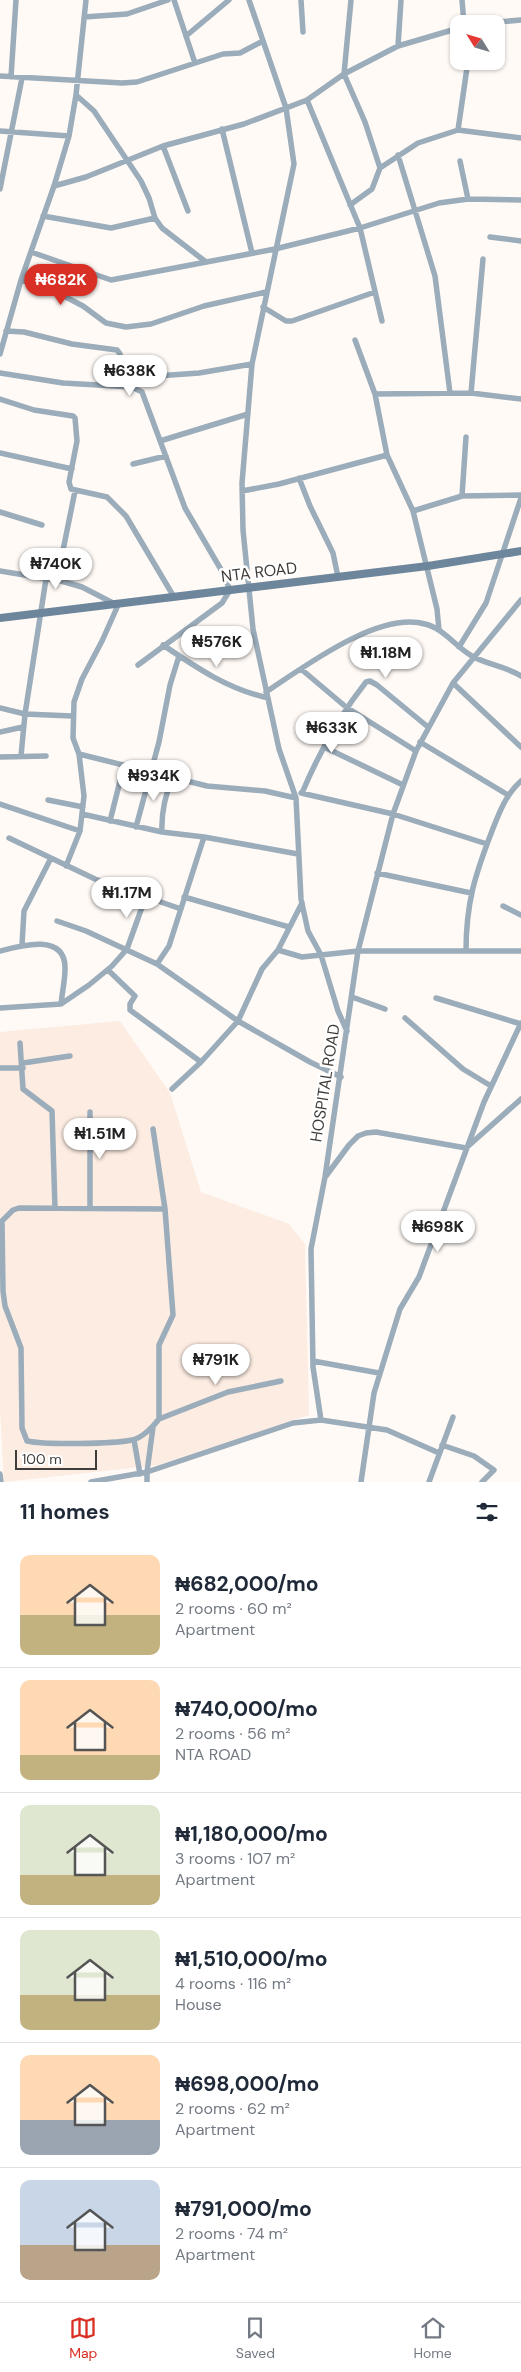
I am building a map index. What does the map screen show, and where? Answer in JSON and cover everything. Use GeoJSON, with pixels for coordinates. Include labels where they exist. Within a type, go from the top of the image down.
{"type":"FeatureCollection","features":[{"type":"Feature","properties":{"kind":"street"},"geometry":{"type":"LineString","coordinates":[[11,77],[16,0]]}},
{"type":"Feature","properties":{"kind":"street"},"geometry":{"type":"LineString","coordinates":[[0,354],[21,280],[54,186],[69,136],[76,95],[86,0]]}},
{"type":"Feature","properties":{"kind":"street"},"geometry":{"type":"LineString","coordinates":[[84,17],[127,14],[168,0]]}},
{"type":"Feature","properties":{"kind":"street"},"geometry":{"type":"LineString","coordinates":[[174,0],[194,63]]}},
{"type":"Feature","properties":{"kind":"street"},"geometry":{"type":"LineString","coordinates":[[186,36],[229,0]]}},
{"type":"Feature","properties":{"kind":"street"},"geometry":{"type":"LineString","coordinates":[[249,0],[286,108],[294,164],[292,181],[275,248],[252,364],[242,491],[248,587],[253,629],[266,692],[280,749],[296,798],[302,903],[308,931],[320,955],[338,1011],[347,1031]]}},
{"type":"Feature","properties":{"kind":"street"},"geometry":{"type":"LineString","coordinates":[[301,0],[303,32]]}},
{"type":"Feature","properties":{"kind":"street"},"geometry":{"type":"LineString","coordinates":[[351,0],[344,74],[380,168]]}},
{"type":"Feature","properties":{"kind":"street"},"geometry":{"type":"LineString","coordinates":[[398,46],[401,0]]}},
{"type":"Feature","properties":{"kind":"street"},"geometry":{"type":"LineString","coordinates":[[462,0],[463,15]]}},
{"type":"Feature","properties":{"kind":"street"},"geometry":{"type":"LineString","coordinates":[[505,21],[521,20]]}},
{"type":"Feature","properties":{"kind":"street"},"geometry":{"type":"LineString","coordinates":[[54,186],[86,177],[163,146],[244,124],[307,100],[344,74],[398,46],[450,31]]}},
{"type":"Feature","properties":{"kind":"street"},"geometry":{"type":"LineString","coordinates":[[0,76],[77,81],[137,82],[223,54],[240,53],[263,42]]}},
{"type":"Feature","properties":{"kind":"street"},"geometry":{"type":"LineString","coordinates":[[458,130],[467,70]]}},
{"type":"Feature","properties":{"kind":"street"},"geometry":{"type":"LineString","coordinates":[[0,190],[22,78]]}},
{"type":"Feature","properties":{"kind":"street"},"geometry":{"type":"LineString","coordinates":[[76,95],[94,111],[141,181],[155,218],[168,233],[206,262]]}},
{"type":"Feature","properties":{"kind":"street"},"geometry":{"type":"LineString","coordinates":[[307,100],[360,228],[382,321]]}},
{"type":"Feature","properties":{"kind":"street"},"geometry":{"type":"LineString","coordinates":[[222,129],[252,253]]}},
{"type":"Feature","properties":{"kind":"street"},"geometry":{"type":"LineString","coordinates":[[350,205],[372,189],[380,168],[418,142],[458,130],[521,138]]}},
{"type":"Feature","properties":{"kind":"street"},"geometry":{"type":"LineString","coordinates":[[0,131],[69,136]]}},
{"type":"Feature","properties":{"kind":"street"},"geometry":{"type":"LineString","coordinates":[[163,146],[188,211]]}},
{"type":"Feature","properties":{"kind":"street"},"geometry":{"type":"LineString","coordinates":[[398,155],[434,276],[450,393]]}},
{"type":"Feature","properties":{"kind":"street"},"geometry":{"type":"LineString","coordinates":[[460,161],[468,198]]}},
{"type":"Feature","properties":{"kind":"street"},"geometry":{"type":"LineString","coordinates":[[31,252],[111,280],[275,248],[360,228],[439,203],[468,198],[521,200]]}},
{"type":"Feature","properties":{"kind":"street"},"geometry":{"type":"LineString","coordinates":[[43,216],[111,228],[155,218]]}},
{"type":"Feature","properties":{"kind":"street"},"geometry":{"type":"LineString","coordinates":[[490,237],[521,241]]}},
{"type":"Feature","properties":{"kind":"street"},"geometry":{"type":"LineString","coordinates":[[471,393],[483,259]]}},
{"type":"Feature","properties":{"kind":"street"},"geometry":{"type":"LineString","coordinates":[[21,280],[60,294],[83,306],[106,323],[126,326],[151,324],[204,306],[266,292]]}},
{"type":"Feature","properties":{"kind":"street"},"geometry":{"type":"LineString","coordinates":[[263,307],[286,321],[292,321],[375,292]]}},
{"type":"Feature","properties":{"kind":"street"},"geometry":{"type":"LineString","coordinates":[[6,331],[24,332],[72,344],[117,350],[120,354],[124,386]]}},
{"type":"Feature","properties":{"kind":"street"},"geometry":{"type":"LineString","coordinates":[[355,340],[375,394],[387,455],[413,510],[437,609],[438,630]]}},
{"type":"Feature","properties":{"kind":"street"},"geometry":{"type":"LineString","coordinates":[[132,387],[157,376],[199,373],[252,364]]}},
{"type":"Feature","properties":{"kind":"street"},"geometry":{"type":"LineString","coordinates":[[0,373],[63,383],[132,387],[142,392],[186,508],[223,573],[230,590],[222,603],[138,665]]}},
{"type":"Feature","properties":{"kind":"street"},"geometry":{"type":"LineString","coordinates":[[375,394],[471,393],[521,400]]}},
{"type":"Feature","properties":{"kind":"street"},"geometry":{"type":"LineString","coordinates":[[0,399],[34,410],[73,416],[76,422],[77,441],[70,482],[71,489],[107,497],[126,516],[174,596]]}},
{"type":"Feature","properties":{"kind":"street"},"geometry":{"type":"LineString","coordinates":[[160,441],[248,414]]}},
{"type":"Feature","properties":{"kind":"street"},"geometry":{"type":"LineString","coordinates":[[462,496],[466,437]]}},
{"type":"Feature","properties":{"kind":"street"},"geometry":{"type":"LineString","coordinates":[[0,453],[72,469]]}},
{"type":"Feature","properties":{"kind":"street"},"geometry":{"type":"LineString","coordinates":[[242,491],[387,455]]}},
{"type":"Feature","properties":{"kind":"street"},"geometry":{"type":"LineString","coordinates":[[134,464],[166,456]]}},
{"type":"Feature","properties":{"kind":"street"},"geometry":{"type":"LineString","coordinates":[[299,478],[333,554],[338,577]]}},
{"type":"Feature","properties":{"kind":"street"},"geometry":{"type":"LineString","coordinates":[[57,580],[75,491]]}},
{"type":"Feature","properties":{"kind":"street"},"geometry":{"type":"LineString","coordinates":[[413,510],[462,496],[521,496],[486,603],[459,647]]}},
{"type":"Feature","properties":{"kind":"street"},"geometry":{"type":"LineString","coordinates":[[0,512],[42,524]]}},
{"type":"Feature","properties":{"kind":"street","name":"NTA ROAD"},"geometry":{"type":"LineString","coordinates":[[0,618],[428,566],[521,551]]}},
{"type":"Feature","properties":{"kind":"street"},"geometry":{"type":"LineString","coordinates":[[0,571],[57,580],[82,587],[117,603],[102,641],[77,690],[72,716],[73,738],[79,754],[84,796],[80,831],[66,866]]}},
{"type":"Feature","properties":{"kind":"street"},"geometry":{"type":"LineString","coordinates":[[21,756],[23,727],[46,579]]}},
{"type":"Feature","properties":{"kind":"street","name":"HOSPITAL ROAD"},"geometry":{"type":"LineString","coordinates":[[321,1420],[313,1361],[311,1249],[341,1077],[358,951],[393,814],[420,742],[453,683],[521,600]]}},
{"type":"Feature","properties":{"kind":"street"},"geometry":{"type":"LineString","coordinates":[[266,692],[354,637],[381,626],[425,624],[438,630],[473,657],[503,666],[521,676]]}},
{"type":"Feature","properties":{"kind":"street"},"geometry":{"type":"LineString","coordinates":[[163,645],[223,682],[245,693],[268,698]]}},
{"type":"Feature","properties":{"kind":"street"},"geometry":{"type":"LineString","coordinates":[[136,827],[152,771],[170,685],[179,656]]}},
{"type":"Feature","properties":{"kind":"street"},"geometry":{"type":"LineString","coordinates":[[301,669],[346,707],[416,752]]}},
{"type":"Feature","properties":{"kind":"street"},"geometry":{"type":"LineString","coordinates":[[302,793],[346,707],[366,682],[373,682],[428,728]]}},
{"type":"Feature","properties":{"kind":"street"},"geometry":{"type":"LineString","coordinates":[[453,683],[521,747]]}},
{"type":"Feature","properties":{"kind":"street"},"geometry":{"type":"LineString","coordinates":[[0,708],[25,714],[72,716]]}},
{"type":"Feature","properties":{"kind":"street"},"geometry":{"type":"LineString","coordinates":[[0,732],[23,727]]}},
{"type":"Feature","properties":{"kind":"street"},"geometry":{"type":"LineString","coordinates":[[420,742],[508,795]]}},
{"type":"Feature","properties":{"kind":"street"},"geometry":{"type":"LineString","coordinates":[[324,747],[403,785]]}},
{"type":"Feature","properties":{"kind":"street"},"geometry":{"type":"LineString","coordinates":[[79,754],[207,786],[265,791],[296,798]]}},
{"type":"Feature","properties":{"kind":"street"},"geometry":{"type":"LineString","coordinates":[[0,757],[46,756]]}},
{"type":"Feature","properties":{"kind":"street"},"geometry":{"type":"LineString","coordinates":[[110,821],[124,764]]}},
{"type":"Feature","properties":{"kind":"street"},"geometry":{"type":"LineString","coordinates":[[162,832],[161,822],[168,787],[173,776]]}},
{"type":"Feature","properties":{"kind":"street"},"geometry":{"type":"LineString","coordinates":[[466,951],[466,926],[471,893],[480,859],[508,795],[521,781]]}},
{"type":"Feature","properties":{"kind":"street"},"geometry":{"type":"LineString","coordinates":[[294,791],[393,814],[487,844]]}},
{"type":"Feature","properties":{"kind":"street"},"geometry":{"type":"LineString","coordinates":[[48,800],[83,807]]}},
{"type":"Feature","properties":{"kind":"street"},"geometry":{"type":"LineString","coordinates":[[0,804],[80,831]]}},
{"type":"Feature","properties":{"kind":"street"},"geometry":{"type":"LineString","coordinates":[[82,814],[162,832],[204,837],[298,854]]}},
{"type":"Feature","properties":{"kind":"street"},"geometry":{"type":"LineString","coordinates":[[157,964],[169,946],[204,837]]}},
{"type":"Feature","properties":{"kind":"street"},"geometry":{"type":"LineString","coordinates":[[9,838],[95,879],[181,909]]}},
{"type":"Feature","properties":{"kind":"street"},"geometry":{"type":"LineString","coordinates":[[22,946],[24,911],[51,858]]}},
{"type":"Feature","properties":{"kind":"street"},"geometry":{"type":"LineString","coordinates":[[377,874],[471,893]]}},
{"type":"Feature","properties":{"kind":"street"},"geometry":{"type":"LineString","coordinates":[[0,1008],[61,1004],[90,985],[108,970],[126,949],[146,896]]}},
{"type":"Feature","properties":{"kind":"street"},"geometry":{"type":"LineString","coordinates":[[184,897],[289,927]]}},
{"type":"Feature","properties":{"kind":"street"},"geometry":{"type":"LineString","coordinates":[[172,1089],[201,1062],[238,1022],[262,969],[278,950],[302,903]]}},
{"type":"Feature","properties":{"kind":"street"},"geometry":{"type":"LineString","coordinates":[[502,906],[521,915]]}},
{"type":"Feature","properties":{"kind":"street"},"geometry":{"type":"LineString","coordinates":[[57,921],[126,949],[157,964],[238,1022],[341,1077]]}},
{"type":"Feature","properties":{"kind":"street"},"geometry":{"type":"LineString","coordinates":[[0,951],[22,946],[46,944],[60,952],[64,958],[66,970],[61,1004]]}},
{"type":"Feature","properties":{"kind":"street"},"geometry":{"type":"LineString","coordinates":[[278,950],[302,957],[358,951],[521,951]]}},
{"type":"Feature","properties":{"kind":"street"},"geometry":{"type":"LineString","coordinates":[[108,970],[135,996],[130,1004],[130,1010],[201,1062]]}},
{"type":"Feature","properties":{"kind":"street"},"geometry":{"type":"LineString","coordinates":[[352,997],[385,1009]]}},
{"type":"Feature","properties":{"kind":"street"},"geometry":{"type":"LineString","coordinates":[[361,1482],[379,1373],[400,1309],[418,1277],[491,1086],[521,1024],[436,998]]}},
{"type":"Feature","properties":{"kind":"street"},"geometry":{"type":"LineString","coordinates":[[405,1018],[463,1069],[491,1086]]}},
{"type":"Feature","properties":{"kind":"street"},"geometry":{"type":"LineString","coordinates":[[20,1043],[23,1065],[23,1089],[52,1111],[55,1208]]}},
{"type":"Feature","properties":{"kind":"street"},"geometry":{"type":"LineString","coordinates":[[0,1068],[70,1056]]}},
{"type":"Feature","properties":{"kind":"street"},"geometry":{"type":"LineString","coordinates":[[466,1148],[521,1099]]}},
{"type":"Feature","properties":{"kind":"street"},"geometry":{"type":"LineString","coordinates":[[90,1112],[90,1208]]}},
{"type":"Feature","properties":{"kind":"street"},"geometry":{"type":"LineString","coordinates":[[153,1129],[164,1209],[173,1315],[159,1345],[159,1419]]}},
{"type":"Feature","properties":{"kind":"street"},"geometry":{"type":"LineString","coordinates":[[325,1177],[348,1145],[358,1136],[366,1133],[385,1133],[466,1148]]}},
{"type":"Feature","properties":{"kind":"street"},"geometry":{"type":"LineString","coordinates":[[164,1209],[55,1208],[13,1210],[2,1221],[5,1306],[21,1348],[24,1435],[27,1441],[134,1440],[153,1427],[159,1419],[228,1392],[280,1381]]}},
{"type":"Feature","properties":{"kind":"street"},"geometry":{"type":"LineString","coordinates":[[313,1361],[379,1373]]}},
{"type":"Feature","properties":{"kind":"street"},"geometry":{"type":"LineString","coordinates":[[429,1482],[453,1417]]}},
{"type":"Feature","properties":{"kind":"street"},"geometry":{"type":"LineString","coordinates":[[91,1482],[143,1473],[293,1423],[321,1420],[387,1430],[439,1453]]}},
{"type":"Feature","properties":{"kind":"street"},"geometry":{"type":"LineString","coordinates":[[143,1473],[153,1427]]}},
{"type":"Feature","properties":{"kind":"street"},"geometry":{"type":"LineString","coordinates":[[134,1440],[147,1482]]}},
{"type":"Feature","properties":{"kind":"street"},"geometry":{"type":"LineString","coordinates":[[442,1445],[474,1456],[494,1470],[482,1482]]}},
{"type":"Feature","properties":{"kind":"street"},"geometry":{"type":"LineString","coordinates":[[0,1474],[1,1482]]}},
{"type":"Feature","properties":{"kind":"shaded area"},"geometry":{"type":"Polygon","coordinates":[[[120,1021],[170,1093],[201,1192],[289,1224],[305,1244],[309,1415],[158,1465],[4,1482],[0,1409],[0,1032],[120,1021]]]}}]}
